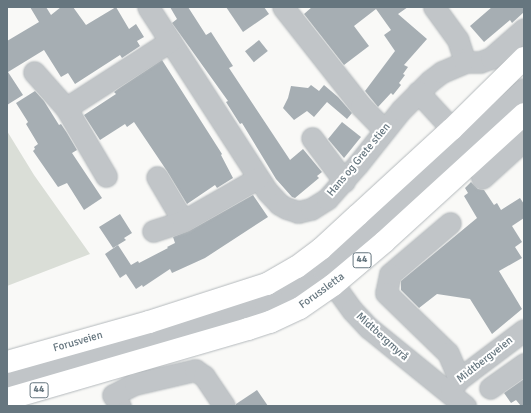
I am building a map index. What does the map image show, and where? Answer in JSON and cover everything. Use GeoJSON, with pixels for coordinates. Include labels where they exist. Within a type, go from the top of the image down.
{"type":"FeatureCollection","features":[{"type":"Feature","properties":{"kind":"main road","name":"Forussletta"},"geometry":{"type":"LineString","coordinates":[[7,399],[270,322],[300,308],[323,270],[452,129],[524,58]]}},
{"type":"Feature","properties":{"kind":"main road","name":"Forussletta"},"geometry":{"type":"LineString","coordinates":[[149,322],[267,284],[297,267],[323,270],[384,242],[524,114]]}},
{"type":"Feature","properties":{"kind":"main road","name":"Forusveien"},"geometry":{"type":"LineString","coordinates":[[7,362],[149,322]]}},
{"type":"Feature","properties":{"kind":"street","name":"Hans og Grete stien"},"geometry":{"type":"LineString","coordinates":[[148,7],[258,178],[279,204],[298,212],[318,206],[344,181],[384,130],[418,92],[430,81],[442,72],[465,62],[480,62],[491,58],[524,29]]}},
{"type":"Feature","properties":{"kind":"street"},"geometry":{"type":"LineString","coordinates":[[283,7],[361,106],[384,130]]}},
{"type":"Feature","properties":{"kind":"street"},"geometry":{"type":"LineString","coordinates":[[434,7],[458,40],[465,62]]}},
{"type":"Feature","properties":{"kind":"street"},"geometry":{"type":"LineString","coordinates":[[66,108],[170,41]]}},
{"type":"Feature","properties":{"kind":"street"},"geometry":{"type":"LineString","coordinates":[[34,72],[66,108],[106,176]]}},
{"type":"Feature","properties":{"kind":"street"},"geometry":{"type":"LineString","coordinates":[[7,379],[239,313],[279,298],[323,270],[524,89]]}},
{"type":"Feature","properties":{"kind":"street"},"geometry":{"type":"LineString","coordinates":[[418,92],[452,129]]}},
{"type":"Feature","properties":{"kind":"street"},"geometry":{"type":"LineString","coordinates":[[312,138],[344,181]]}},
{"type":"Feature","properties":{"kind":"street"},"geometry":{"type":"LineString","coordinates":[[482,178],[522,150]]}},
{"type":"Feature","properties":{"kind":"street"},"geometry":{"type":"LineString","coordinates":[[156,177],[183,221]]}},
{"type":"Feature","properties":{"kind":"street"},"geometry":{"type":"LineString","coordinates":[[153,231],[183,221],[258,178]]}},
{"type":"Feature","properties":{"kind":"street"},"geometry":{"type":"LineString","coordinates":[[450,223],[390,274],[386,293],[448,353],[453,386]]}},
{"type":"Feature","properties":{"kind":"street","name":"Midtbergmyrå"},"geometry":{"type":"LineString","coordinates":[[323,270],[352,310],[369,328],[453,386],[465,406]]}},
{"type":"Feature","properties":{"kind":"street","name":"Midtbergveien"},"geometry":{"type":"LineString","coordinates":[[453,386],[506,342],[524,330]]}},
{"type":"Feature","properties":{"kind":"street"},"geometry":{"type":"LineString","coordinates":[[490,388],[524,364],[506,342]]}},
{"type":"Feature","properties":{"kind":"street"},"geometry":{"type":"LineString","coordinates":[[120,406],[113,395],[135,384],[195,370],[204,376],[224,406]]}},
{"type":"Feature","properties":{"kind":"shaded area"},"geometry":{"type":"Polygon","coordinates":[[[7,131],[34,175],[90,254],[7,286],[7,131]]]}},
{"type":"Feature","properties":{"kind":"building"},"geometry":{"type":"Polygon","coordinates":[[[30,7],[46,7],[51,15],[61,7],[73,7],[86,25],[116,7],[129,29],[136,24],[144,37],[137,41],[140,46],[122,58],[120,55],[75,84],[68,73],[61,77],[44,50],[8,72],[23,95],[7,105],[7,41],[39,22],[30,7]]]}},
{"type":"Feature","properties":{"kind":"building"},"geometry":{"type":"Polygon","coordinates":[[[170,7],[188,7],[206,35],[211,32],[233,66],[229,68],[290,160],[303,149],[322,172],[317,176],[319,178],[295,198],[292,197],[276,179],[242,123],[240,124],[226,102],[228,101],[172,23],[177,19],[170,7]]]}},
{"type":"Feature","properties":{"kind":"building"},"geometry":{"type":"Polygon","coordinates":[[[226,7],[264,7],[269,14],[243,32],[226,7]]]}},
{"type":"Feature","properties":{"kind":"building"},"geometry":{"type":"Polygon","coordinates":[[[312,7],[408,7],[398,14],[427,39],[404,65],[408,67],[403,74],[405,75],[399,83],[401,85],[393,95],[391,93],[378,107],[365,91],[395,51],[384,35],[391,30],[376,9],[354,26],[369,46],[344,65],[304,14],[312,7]]]}},
{"type":"Feature","properties":{"kind":"building"},"geometry":{"type":"Polygon","coordinates":[[[492,7],[524,7],[524,12],[512,23],[510,20],[484,42],[470,26],[492,7]]]}},
{"type":"Feature","properties":{"kind":"building"},"geometry":{"type":"Polygon","coordinates":[[[259,40],[268,51],[254,62],[245,51],[259,40]]]}},
{"type":"Feature","properties":{"kind":"building"},"geometry":{"type":"Polygon","coordinates":[[[162,60],[222,154],[221,155],[233,178],[217,188],[215,185],[187,204],[134,122],[127,127],[125,124],[100,140],[84,115],[116,94],[114,92],[118,89],[162,60]]]}},
{"type":"Feature","properties":{"kind":"building"},"geometry":{"type":"Polygon","coordinates":[[[311,85],[319,91],[324,85],[338,97],[352,113],[347,119],[327,102],[314,117],[307,111],[294,120],[283,108],[288,98],[291,86],[308,88],[311,85]]]}},
{"type":"Feature","properties":{"kind":"building"},"geometry":{"type":"Polygon","coordinates":[[[35,91],[44,101],[59,125],[61,124],[67,133],[77,150],[72,153],[102,198],[84,210],[67,183],[58,187],[33,151],[35,149],[34,147],[38,144],[26,124],[28,122],[16,103],[35,91]]]}},
{"type":"Feature","properties":{"kind":"building"},"geometry":{"type":"Polygon","coordinates":[[[342,122],[361,137],[344,158],[328,139],[342,122]]]}},
{"type":"Feature","properties":{"kind":"building"},"geometry":{"type":"Polygon","coordinates":[[[471,182],[478,189],[484,190],[494,205],[497,203],[501,210],[520,198],[524,204],[524,218],[512,226],[522,242],[515,247],[522,258],[499,271],[522,309],[492,334],[470,299],[437,294],[419,308],[401,290],[401,281],[477,218],[464,196],[468,193],[465,188],[471,182]]]}},
{"type":"Feature","properties":{"kind":"building"},"geometry":{"type":"Polygon","coordinates":[[[253,195],[268,217],[205,258],[172,273],[170,269],[143,287],[142,285],[136,289],[126,274],[120,278],[105,254],[118,245],[131,265],[138,261],[139,263],[175,243],[173,237],[189,231],[253,195]]]}},
{"type":"Feature","properties":{"kind":"building"},"geometry":{"type":"Polygon","coordinates":[[[120,214],[132,233],[124,238],[126,240],[113,248],[99,227],[120,214]]]}},
{"type":"Feature","properties":{"kind":"building"},"geometry":{"type":"Polygon","coordinates":[[[524,379],[524,406],[521,406],[516,400],[511,403],[504,393],[524,379]]]}},
{"type":"Feature","properties":{"kind":"building"},"geometry":{"type":"Polygon","coordinates":[[[257,390],[268,406],[236,406],[236,404],[257,390]]]}}]}
